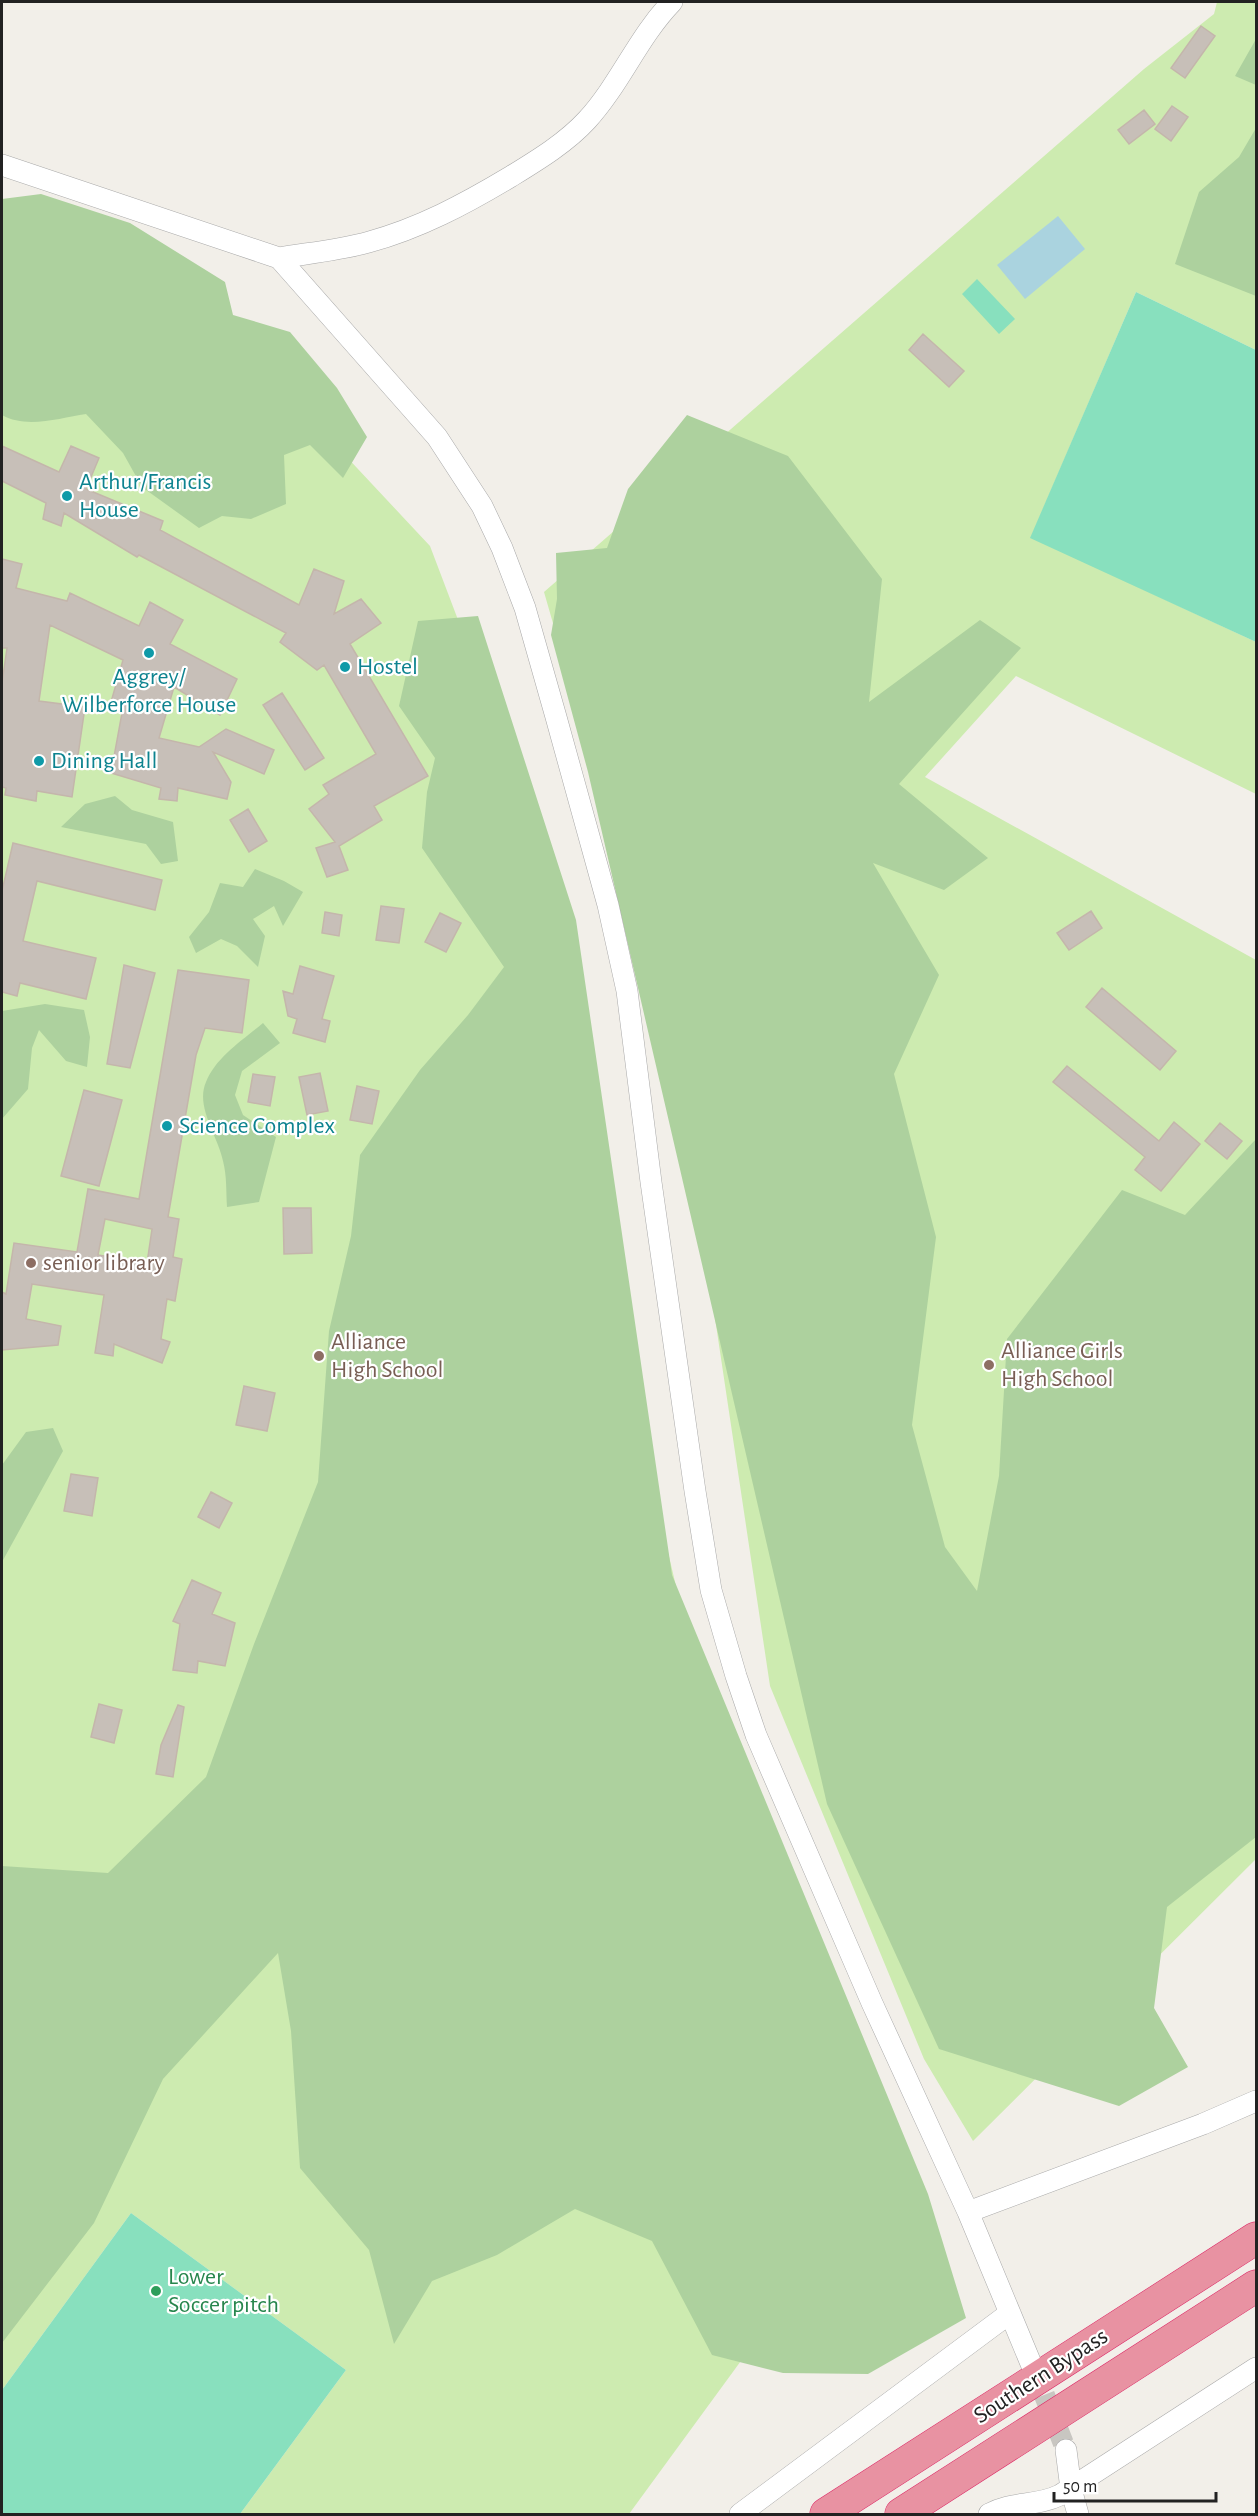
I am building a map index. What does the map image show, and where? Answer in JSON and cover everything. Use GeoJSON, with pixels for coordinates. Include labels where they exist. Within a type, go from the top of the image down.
{"type":"FeatureCollection","features":[{"type":"Feature","properties":{"kind":"highway","name":"Southern Bypass"},"geometry":{"type":"LineString","coordinates":[[826,2514],[1257,2238]]}},
{"type":"Feature","properties":{"kind":"highway","name":"Southern Bypass"},"geometry":{"type":"LineString","coordinates":[[901,2514],[1257,2286]]}},
{"type":"Feature","properties":{"kind":"street"},"geometry":{"type":"LineString","coordinates":[[2,165],[279,258],[368,242],[454,210],[542,158],[586,121],[610,90],[629,57],[672,2]]}},
{"type":"Feature","properties":{"kind":"street"},"geometry":{"type":"LineString","coordinates":[[279,258],[436,436],[482,506],[502,548],[525,608],[608,905],[627,991],[651,1182],[711,1590],[756,1735],[872,2003],[968,2212],[1032,2366]]}},
{"type":"Feature","properties":{"kind":"street"},"geometry":{"type":"LineString","coordinates":[[968,2212],[1203,2124],[1257,2101]]}},
{"type":"Feature","properties":{"kind":"street"},"geometry":{"type":"LineString","coordinates":[[740,2514],[1010,2313]]}},
{"type":"Feature","properties":{"kind":"street"},"geometry":{"type":"LineString","coordinates":[[989,2514],[1011,2506],[1044,2503],[1071,2489],[1257,2368]]}},
{"type":"Feature","properties":{"kind":"street"},"geometry":{"type":"LineString","coordinates":[[1066,2450],[1071,2489],[1078,2514]]}},
{"type":"Feature","properties":{"kind":"green space","name":"Alliance Girls High School"},"geometry":{"type":"Polygon","coordinates":[[[1217,2],[1256,2],[1256,350],[1136,292],[1031,537],[1256,642],[1256,794],[1016,676],[925,777],[1256,960],[1256,1859],[973,2141],[924,2059],[770,1686],[674,1044],[544,592],[1144,69],[1214,14],[1217,2]]]}},
{"type":"Feature","properties":{"kind":"green space"},"geometry":{"type":"Polygon","coordinates":[[[1256,39],[1256,85],[1235,76],[1256,39]]]}},
{"type":"Feature","properties":{"kind":"green space"},"geometry":{"type":"Polygon","coordinates":[[[1256,128],[1256,296],[1175,264],[1199,192],[1239,157],[1256,128]]]}},
{"type":"Feature","properties":{"kind":"green space"},"geometry":{"type":"Polygon","coordinates":[[[41,194],[130,223],[225,282],[233,315],[290,332],[337,388],[367,437],[343,478],[310,445],[284,455],[286,504],[251,519],[222,516],[199,528],[142,487],[123,453],[86,414],[32,422],[11,419],[2,415],[2,199],[41,194]]]}},
{"type":"Feature","properties":{"kind":"green space","name":"Alliance High School"},"geometry":{"type":"Polygon","coordinates":[[[2,240],[314,422],[430,546],[550,862],[660,1518],[702,1697],[746,2354],[629,2514],[240,2514],[346,2370],[131,2213],[2,2390],[2,240]]]}},
{"type":"Feature","properties":{"kind":"green space"},"geometry":{"type":"Polygon","coordinates":[[[977,279],[1015,319],[999,334],[962,294],[977,279]]]}},
{"type":"Feature","properties":{"kind":"green space"},"geometry":{"type":"Polygon","coordinates":[[[1136,292],[1256,350],[1256,642],[1030,538],[1136,292]]]}},
{"type":"Feature","properties":{"kind":"green space"},"geometry":{"type":"Polygon","coordinates":[[[687,415],[788,456],[882,579],[869,702],[980,620],[1021,648],[899,784],[988,858],[944,890],[873,863],[939,975],[894,1074],[936,1237],[912,1425],[945,1547],[977,1591],[999,1476],[1007,1339],[1122,1190],[1185,1215],[1256,1139],[1256,1837],[1167,1907],[1154,2008],[1188,2067],[1119,2106],[939,2049],[827,1804],[588,772],[551,635],[557,599],[556,553],[607,548],[628,489],[687,415]]]}},
{"type":"Feature","properties":{"kind":"green space"},"geometry":{"type":"Polygon","coordinates":[[[478,616],[576,920],[672,1575],[928,2194],[966,2318],[868,2374],[783,2373],[712,2355],[652,2241],[575,2209],[497,2255],[432,2281],[394,2344],[369,2250],[300,2168],[291,2031],[278,1953],[163,2079],[94,2223],[2,2343],[2,1866],[108,1873],[206,1777],[254,1644],[318,1482],[329,1331],[351,1236],[360,1155],[420,1070],[468,1015],[504,967],[422,848],[427,792],[435,758],[399,706],[418,621],[478,616]]]}},
{"type":"Feature","properties":{"kind":"green space"},"geometry":{"type":"Polygon","coordinates":[[[115,796],[132,810],[173,822],[178,861],[161,864],[146,844],[61,827],[85,804],[115,796]]]}},
{"type":"Feature","properties":{"kind":"green space"},"geometry":{"type":"Polygon","coordinates":[[[255,869],[303,892],[283,926],[274,906],[253,919],[265,936],[258,967],[237,946],[221,939],[196,953],[189,937],[209,912],[220,883],[243,887],[255,869]]]}},
{"type":"Feature","properties":{"kind":"green space"},"geometry":{"type":"Polygon","coordinates":[[[45,1004],[84,1010],[90,1037],[87,1067],[66,1061],[39,1030],[32,1048],[28,1089],[2,1119],[2,1011],[45,1004]]]}},
{"type":"Feature","properties":{"kind":"green space"},"geometry":{"type":"Polygon","coordinates":[[[263,1023],[280,1043],[242,1071],[235,1095],[243,1115],[276,1137],[259,1202],[227,1207],[224,1167],[208,1122],[203,1092],[210,1073],[216,1065],[263,1023]]]}},
{"type":"Feature","properties":{"kind":"green space"},"geometry":{"type":"Polygon","coordinates":[[[53,1428],[63,1451],[2,1562],[2,1465],[26,1432],[53,1428]]]}},
{"type":"Feature","properties":{"kind":"green space","name":"Lower Soccer pitch"},"geometry":{"type":"Polygon","coordinates":[[[131,2213],[346,2370],[240,2514],[2,2514],[2,2390],[131,2213]]]}},
{"type":"Feature","properties":{"kind":"water"},"geometry":{"type":"Polygon","coordinates":[[[1058,216],[1085,249],[1025,299],[997,265],[1058,216]]]}},
{"type":"Feature","properties":{"kind":"building"},"geometry":{"type":"Polygon","coordinates":[[[1201,26],[1215,36],[1185,78],[1171,68],[1201,26]]]}},
{"type":"Feature","properties":{"kind":"building"},"geometry":{"type":"Polygon","coordinates":[[[1172,106],[1188,117],[1171,141],[1155,129],[1172,106]]]}},
{"type":"Feature","properties":{"kind":"building"},"geometry":{"type":"Polygon","coordinates":[[[1144,110],[1155,124],[1129,144],[1118,130],[1144,110]]]}},
{"type":"Feature","properties":{"kind":"building"},"geometry":{"type":"Polygon","coordinates":[[[923,334],[964,371],[949,387],[909,350],[923,334]]]}},
{"type":"Feature","properties":{"kind":"building"},"geometry":{"type":"Polygon","coordinates":[[[2,446],[59,472],[71,446],[99,458],[86,489],[163,521],[160,530],[299,605],[314,569],[344,581],[334,614],[361,599],[381,623],[350,644],[428,776],[374,806],[382,820],[339,846],[348,870],[327,877],[316,848],[335,842],[309,809],[329,794],[323,785],[376,754],[324,665],[317,670],[280,642],[286,633],[139,555],[137,557],[64,513],[61,526],[43,519],[46,503],[2,481],[2,446]]]}},
{"type":"Feature","properties":{"kind":"building"},"geometry":{"type":"Polygon","coordinates":[[[2,559],[22,564],[16,588],[67,601],[70,593],[139,626],[150,602],[183,620],[170,644],[237,679],[220,715],[174,687],[159,738],[199,747],[226,729],[274,750],[264,774],[213,752],[231,782],[227,799],[178,788],[177,801],[159,799],[161,788],[111,773],[122,713],[109,709],[123,660],[50,625],[39,701],[85,707],[72,797],[37,791],[36,801],[5,795],[6,788],[2,787],[2,683],[7,648],[2,648],[2,559]]]}},
{"type":"Feature","properties":{"kind":"building"},"geometry":{"type":"Polygon","coordinates":[[[282,693],[324,758],[305,770],[263,705],[282,693]]]}},
{"type":"Feature","properties":{"kind":"building"},"geometry":{"type":"Polygon","coordinates":[[[248,809],[267,841],[249,852],[230,820],[248,809]]]}},
{"type":"Feature","properties":{"kind":"building"},"geometry":{"type":"Polygon","coordinates":[[[13,843],[162,880],[155,910],[37,881],[23,941],[96,958],[86,999],[20,983],[17,996],[2,992],[2,891],[13,843]]]}},
{"type":"Feature","properties":{"kind":"building"},"geometry":{"type":"Polygon","coordinates":[[[381,906],[404,909],[399,943],[376,940],[381,906]]]}},
{"type":"Feature","properties":{"kind":"building"},"geometry":{"type":"Polygon","coordinates":[[[1091,911],[1102,928],[1069,950],[1057,933],[1091,911]]]}},
{"type":"Feature","properties":{"kind":"building"},"geometry":{"type":"Polygon","coordinates":[[[325,912],[342,915],[339,936],[322,933],[325,912]]]}},
{"type":"Feature","properties":{"kind":"building"},"geometry":{"type":"Polygon","coordinates":[[[440,913],[461,923],[446,952],[425,942],[440,913]]]}},
{"type":"Feature","properties":{"kind":"building"},"geometry":{"type":"Polygon","coordinates":[[[124,965],[155,973],[130,1068],[107,1064],[124,965]]]}},
{"type":"Feature","properties":{"kind":"building"},"geometry":{"type":"Polygon","coordinates":[[[300,966],[334,976],[322,1019],[330,1021],[325,1042],[293,1033],[297,1019],[288,1016],[283,991],[293,994],[300,966]]]}},
{"type":"Feature","properties":{"kind":"building"},"geometry":{"type":"Polygon","coordinates":[[[178,970],[249,980],[242,1033],[205,1028],[196,1055],[168,1217],[179,1219],[173,1257],[182,1259],[175,1301],[167,1299],[161,1339],[170,1342],[162,1363],[114,1344],[113,1356],[95,1353],[104,1295],[32,1284],[26,1319],[61,1326],[58,1345],[2,1350],[2,1292],[6,1294],[14,1243],[77,1252],[88,1189],[139,1199],[178,970]],[[105,1219],[98,1255],[147,1263],[152,1229],[105,1219]]]}},
{"type":"Feature","properties":{"kind":"building"},"geometry":{"type":"Polygon","coordinates":[[[1102,988],[1176,1051],[1160,1070],[1086,1007],[1102,988]]]}},
{"type":"Feature","properties":{"kind":"building"},"geometry":{"type":"Polygon","coordinates":[[[1067,1066],[1159,1141],[1174,1122],[1200,1144],[1161,1191],[1135,1170],[1145,1157],[1053,1082],[1067,1066]]]}},
{"type":"Feature","properties":{"kind":"building"},"geometry":{"type":"Polygon","coordinates":[[[320,1073],[328,1111],[307,1115],[299,1077],[320,1073]]]}},
{"type":"Feature","properties":{"kind":"building"},"geometry":{"type":"Polygon","coordinates":[[[253,1074],[275,1077],[270,1106],[248,1102],[253,1074]]]}},
{"type":"Feature","properties":{"kind":"building"},"geometry":{"type":"Polygon","coordinates":[[[357,1086],[379,1091],[372,1124],[350,1120],[357,1086]]]}},
{"type":"Feature","properties":{"kind":"building"},"geometry":{"type":"Polygon","coordinates":[[[84,1090],[122,1100],[99,1186],[61,1176],[84,1090]]]}},
{"type":"Feature","properties":{"kind":"building"},"geometry":{"type":"Polygon","coordinates":[[[1220,1123],[1242,1141],[1227,1159],[1205,1141],[1220,1123]]]}},
{"type":"Feature","properties":{"kind":"building"},"geometry":{"type":"Polygon","coordinates":[[[283,1208],[311,1208],[312,1253],[284,1254],[283,1208]]]}},
{"type":"Feature","properties":{"kind":"building"},"geometry":{"type":"Polygon","coordinates":[[[244,1386],[275,1393],[267,1431],[236,1425],[244,1386]]]}},
{"type":"Feature","properties":{"kind":"building"},"geometry":{"type":"Polygon","coordinates":[[[71,1474],[98,1478],[92,1516],[64,1511],[71,1474]]]}},
{"type":"Feature","properties":{"kind":"building"},"geometry":{"type":"Polygon","coordinates":[[[211,1492],[232,1503],[219,1528],[198,1517],[211,1492]]]}},
{"type":"Feature","properties":{"kind":"building"},"geometry":{"type":"Polygon","coordinates":[[[192,1580],[221,1593],[212,1614],[235,1623],[225,1666],[198,1661],[197,1673],[173,1670],[180,1624],[173,1621],[192,1580]]]}},
{"type":"Feature","properties":{"kind":"building"},"geometry":{"type":"Polygon","coordinates":[[[99,1704],[122,1710],[114,1743],[91,1737],[99,1704]]]}},
{"type":"Feature","properties":{"kind":"building"},"geometry":{"type":"Polygon","coordinates":[[[178,1705],[184,1707],[173,1777],[156,1774],[161,1745],[178,1705]]]}},
{"type":"Feature","properties":{"kind":"tunnel"},"geometry":{"type":"LineString","coordinates":[[1033,2366],[1066,2450]]}},
{"type":"Feature","properties":{"kind":"place","name":"Arthur/Francis House"},"geometry":{"type":"Point","coordinates":[67,496]}},
{"type":"Feature","properties":{"kind":"place","name":"Aggrey/ Wilberforce House"},"geometry":{"type":"Point","coordinates":[149,653]}},
{"type":"Feature","properties":{"kind":"place","name":"Hostel"},"geometry":{"type":"Point","coordinates":[345,667]}},
{"type":"Feature","properties":{"kind":"place","name":"Dining Hall"},"geometry":{"type":"Point","coordinates":[39,761]}},
{"type":"Feature","properties":{"kind":"place","name":"Science Complex"},"geometry":{"type":"Point","coordinates":[167,1126]}},
{"type":"Feature","properties":{"kind":"place","name":"senior library"},"geometry":{"type":"Point","coordinates":[31,1263]}},
{"type":"Feature","properties":{"kind":"place","name":"Alliance High School"},"geometry":{"type":"Point","coordinates":[319,1356]}},
{"type":"Feature","properties":{"kind":"place","name":"Alliance Girls High School"},"geometry":{"type":"Point","coordinates":[989,1365]}},
{"type":"Feature","properties":{"kind":"place","name":"Lower Soccer pitch"},"geometry":{"type":"Point","coordinates":[156,2291]}}]}
